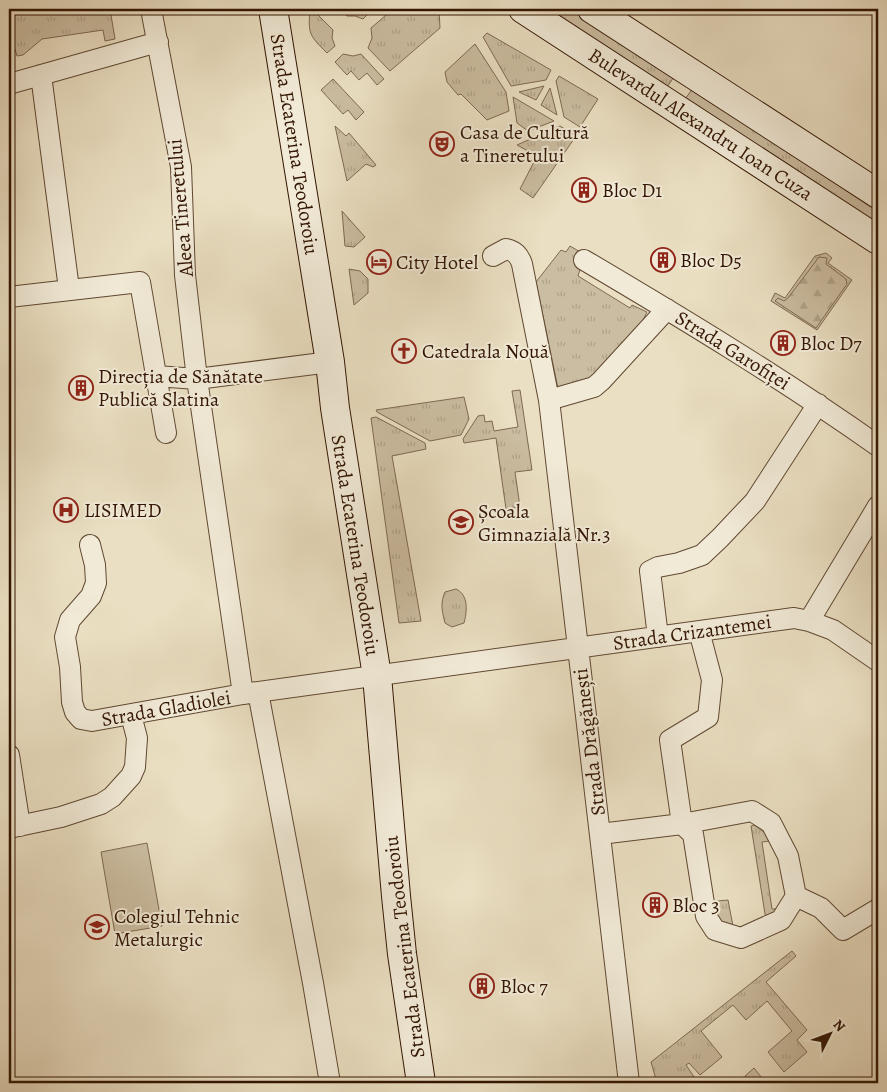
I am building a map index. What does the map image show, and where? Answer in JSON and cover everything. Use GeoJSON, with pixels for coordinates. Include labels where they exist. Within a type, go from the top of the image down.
{"type":"FeatureCollection","features":[{"type":"Feature","properties":{"kind":"main road","name":"Strada Ecaterina Teodoroiu"},"geometry":{"type":"LineString","coordinates":[[273,9],[330,362],[335,408],[377,676],[397,906],[421,1083]]}},
{"type":"Feature","properties":{"kind":"main road","name":"Bulevardul Alexandru Ioan Cuza"},"geometry":{"type":"LineString","coordinates":[[523,9],[878,240]]}},
{"type":"Feature","properties":{"kind":"main road","name":"Bulevardul Alexandru Ioan Cuza"},"geometry":{"type":"LineString","coordinates":[[592,9],[878,194]]}},
{"type":"Feature","properties":{"kind":"street","name":"Aleea Tineretului"},"geometry":{"type":"LineString","coordinates":[[152,9],[181,167],[185,275],[197,378],[250,693]]}},
{"type":"Feature","properties":{"kind":"street"},"geometry":{"type":"LineString","coordinates":[[9,84],[158,42]]}},
{"type":"Feature","properties":{"kind":"street"},"geometry":{"type":"LineString","coordinates":[[41,75],[69,289]]}},
{"type":"Feature","properties":{"kind":"street","name":"Strada Drăgănești"},"geometry":{"type":"LineString","coordinates":[[493,256],[506,249],[519,256],[549,400],[629,1083]]}},
{"type":"Feature","properties":{"kind":"street","name":"Strada Garofiței"},"geometry":{"type":"LineString","coordinates":[[584,260],[668,309],[818,404],[878,446]]}},
{"type":"Feature","properties":{"kind":"street"},"geometry":{"type":"LineString","coordinates":[[9,296],[140,282],[166,433]]}},
{"type":"Feature","properties":{"kind":"street"},"geometry":{"type":"LineString","coordinates":[[549,400],[594,387],[601,382],[668,309]]}},
{"type":"Feature","properties":{"kind":"street"},"geometry":{"type":"LineString","coordinates":[[156,376],[197,378],[330,362]]}},
{"type":"Feature","properties":{"kind":"street"},"geometry":{"type":"LineString","coordinates":[[658,637],[650,571],[702,555],[720,538],[755,500],[818,404]]}},
{"type":"Feature","properties":{"kind":"street"},"geometry":{"type":"LineString","coordinates":[[809,621],[878,506]]}},
{"type":"Feature","properties":{"kind":"street","name":"Strada Gladiolei"},"geometry":{"type":"LineString","coordinates":[[90,545],[95,565],[96,583],[91,596],[70,620],[65,638],[70,668],[72,702],[75,712],[81,719],[92,721],[250,693],[377,676]]}},
{"type":"Feature","properties":{"kind":"street","name":"Strada Crizantemei"},"geometry":{"type":"LineString","coordinates":[[377,676],[794,618],[809,621],[833,630],[878,661]]}},
{"type":"Feature","properties":{"kind":"street"},"geometry":{"type":"LineString","coordinates":[[600,834],[682,824],[752,812],[771,823],[788,856],[796,896],[781,920],[741,938],[715,930],[706,916],[693,834],[682,824],[670,740],[708,717],[712,680],[699,631]]}},
{"type":"Feature","properties":{"kind":"street"},"geometry":{"type":"LineString","coordinates":[[250,693],[313,983],[330,1083]]}},
{"type":"Feature","properties":{"kind":"street"},"geometry":{"type":"LineString","coordinates":[[9,755],[14,827],[61,818],[101,804],[124,786],[131,776],[135,767],[137,738],[131,715]]}},
{"type":"Feature","properties":{"kind":"street"},"geometry":{"type":"LineString","coordinates":[[796,896],[821,908],[843,930],[878,910]]}},
{"type":"Feature","properties":{"kind":"green space"},"geometry":{"type":"Polygon","coordinates":[[[9,9],[110,9],[115,39],[105,41],[103,30],[42,39],[23,55],[17,56],[15,49],[9,50],[9,9]]]}},
{"type":"Feature","properties":{"kind":"green space"},"geometry":{"type":"Polygon","coordinates":[[[310,9],[333,30],[332,38],[335,46],[327,53],[311,34],[309,24],[310,9]]]}},
{"type":"Feature","properties":{"kind":"green space"},"geometry":{"type":"Polygon","coordinates":[[[339,9],[373,9],[363,19],[347,16],[339,9]]]}},
{"type":"Feature","properties":{"kind":"green space"},"geometry":{"type":"Polygon","coordinates":[[[393,9],[439,9],[440,28],[390,71],[368,48],[372,38],[371,28],[393,9]]]}},
{"type":"Feature","properties":{"kind":"green space"},"geometry":{"type":"Polygon","coordinates":[[[541,9],[575,9],[676,74],[667,87],[541,9]]]}},
{"type":"Feature","properties":{"kind":"green space"},"geometry":{"type":"Polygon","coordinates":[[[487,33],[551,70],[546,80],[511,86],[483,37],[487,33]]]}},
{"type":"Feature","properties":{"kind":"green space"},"geometry":{"type":"Polygon","coordinates":[[[475,44],[506,92],[509,111],[487,120],[461,94],[458,95],[447,82],[445,72],[475,44]]]}},
{"type":"Feature","properties":{"kind":"green space"},"geometry":{"type":"Polygon","coordinates":[[[343,54],[353,56],[361,54],[384,79],[377,85],[367,73],[359,80],[351,71],[347,75],[335,62],[343,54]]]}},
{"type":"Feature","properties":{"kind":"green space"},"geometry":{"type":"Polygon","coordinates":[[[559,76],[598,99],[580,127],[564,117],[556,81],[559,76]]]}},
{"type":"Feature","properties":{"kind":"green space"},"geometry":{"type":"Polygon","coordinates":[[[333,79],[364,112],[356,120],[348,110],[343,114],[321,90],[333,79]]]}},
{"type":"Feature","properties":{"kind":"green space"},"geometry":{"type":"Polygon","coordinates":[[[544,86],[536,100],[519,92],[544,86]]]}},
{"type":"Feature","properties":{"kind":"green space"},"geometry":{"type":"Polygon","coordinates":[[[550,88],[557,115],[541,105],[550,88]]]}},
{"type":"Feature","properties":{"kind":"green space"},"geometry":{"type":"Polygon","coordinates":[[[693,88],[878,212],[878,234],[683,102],[693,88]]]}},
{"type":"Feature","properties":{"kind":"green space"},"geometry":{"type":"Polygon","coordinates":[[[513,97],[554,121],[528,131],[517,123],[513,97]]]}},
{"type":"Feature","properties":{"kind":"green space"},"geometry":{"type":"Polygon","coordinates":[[[335,126],[346,136],[349,133],[376,165],[373,167],[366,164],[347,181],[335,126]]]}},
{"type":"Feature","properties":{"kind":"green space"},"geometry":{"type":"Polygon","coordinates":[[[560,126],[576,136],[533,198],[520,189],[537,156],[517,145],[560,126]]]}},
{"type":"Feature","properties":{"kind":"green space"},"geometry":{"type":"Polygon","coordinates":[[[342,211],[365,237],[354,247],[345,246],[342,211]]]}},
{"type":"Feature","properties":{"kind":"green space"},"geometry":{"type":"Polygon","coordinates":[[[570,246],[582,253],[578,276],[630,308],[632,305],[647,312],[636,334],[605,374],[559,393],[536,282],[561,250],[566,252],[570,246]]]}},
{"type":"Feature","properties":{"kind":"green space"},"geometry":{"type":"Polygon","coordinates":[[[826,253],[832,258],[828,263],[852,280],[817,330],[771,301],[775,293],[785,298],[815,256],[826,253]]]}},
{"type":"Feature","properties":{"kind":"green space"},"geometry":{"type":"Polygon","coordinates":[[[819,257],[827,258],[826,264],[846,279],[847,284],[816,328],[775,301],[778,298],[784,301],[788,298],[819,257]]]}},
{"type":"Feature","properties":{"kind":"green space"},"geometry":{"type":"Polygon","coordinates":[[[349,269],[360,271],[368,279],[368,293],[354,305],[349,269]]]}},
{"type":"Feature","properties":{"kind":"green space"},"geometry":{"type":"Polygon","coordinates":[[[520,390],[532,470],[515,472],[520,507],[506,509],[496,438],[464,443],[463,439],[478,416],[484,415],[485,422],[492,421],[494,431],[518,427],[512,391],[520,390]]]}},
{"type":"Feature","properties":{"kind":"green space"},"geometry":{"type":"Polygon","coordinates":[[[464,397],[469,419],[461,435],[430,441],[376,410],[464,397]]]}},
{"type":"Feature","properties":{"kind":"green space"},"geometry":{"type":"Polygon","coordinates":[[[376,417],[425,443],[426,449],[392,456],[421,621],[399,623],[371,418],[376,417]]]}},
{"type":"Feature","properties":{"kind":"green space"},"geometry":{"type":"Polygon","coordinates":[[[456,589],[465,599],[466,614],[464,623],[452,627],[445,623],[442,603],[445,592],[456,589]]]}},
{"type":"Feature","properties":{"kind":"green space"},"geometry":{"type":"Polygon","coordinates":[[[754,825],[768,835],[771,841],[762,842],[772,909],[776,909],[777,919],[766,920],[751,826],[754,825]]]}},
{"type":"Feature","properties":{"kind":"green space"},"geometry":{"type":"Polygon","coordinates":[[[147,843],[162,926],[115,934],[101,852],[147,843]]]}},
{"type":"Feature","properties":{"kind":"green space"},"geometry":{"type":"Polygon","coordinates":[[[728,900],[733,926],[723,927],[707,902],[728,900]]]}},
{"type":"Feature","properties":{"kind":"green space"},"geometry":{"type":"Polygon","coordinates":[[[792,951],[796,956],[766,982],[807,1030],[797,1040],[807,1052],[784,1072],[768,1052],[792,1031],[767,1001],[746,1020],[733,1005],[701,1031],[722,1057],[700,1075],[689,1063],[686,1065],[698,1083],[657,1083],[651,1062],[792,951]]]}},
{"type":"Feature","properties":{"kind":"green space"},"geometry":{"type":"Polygon","coordinates":[[[754,1068],[766,1083],[750,1083],[745,1076],[754,1068]]]}},
{"type":"Feature","properties":{"kind":"place","name":"Casa de Cultură a Tineretului"},"geometry":{"type":"Point","coordinates":[442,144]}},
{"type":"Feature","properties":{"kind":"place","name":"Bloc D1"},"geometry":{"type":"Point","coordinates":[584,190]}},
{"type":"Feature","properties":{"kind":"place","name":"Bloc D5"},"geometry":{"type":"Point","coordinates":[663,260]}},
{"type":"Feature","properties":{"kind":"place","name":"City Hotel"},"geometry":{"type":"Point","coordinates":[379,262]}},
{"type":"Feature","properties":{"kind":"place","name":"Bloc D7"},"geometry":{"type":"Point","coordinates":[783,343]}},
{"type":"Feature","properties":{"kind":"place","name":"Catedrala Nouă"},"geometry":{"type":"Point","coordinates":[404,351]}},
{"type":"Feature","properties":{"kind":"place","name":"Direcția de Sănătate Publică Slatina"},"geometry":{"type":"Point","coordinates":[81,388]}},
{"type":"Feature","properties":{"kind":"place","name":"LISIMED"},"geometry":{"type":"Point","coordinates":[66,510]}},
{"type":"Feature","properties":{"kind":"place","name":"Școala Gimnazială Nr.3"},"geometry":{"type":"Point","coordinates":[461,522]}},
{"type":"Feature","properties":{"kind":"place","name":"Bloc 3"},"geometry":{"type":"Point","coordinates":[655,905]}},
{"type":"Feature","properties":{"kind":"place","name":"Colegiul Tehnic Metalurgic"},"geometry":{"type":"Point","coordinates":[97,927]}},
{"type":"Feature","properties":{"kind":"place","name":"Bloc 7"},"geometry":{"type":"Point","coordinates":[482,986]}}]}
